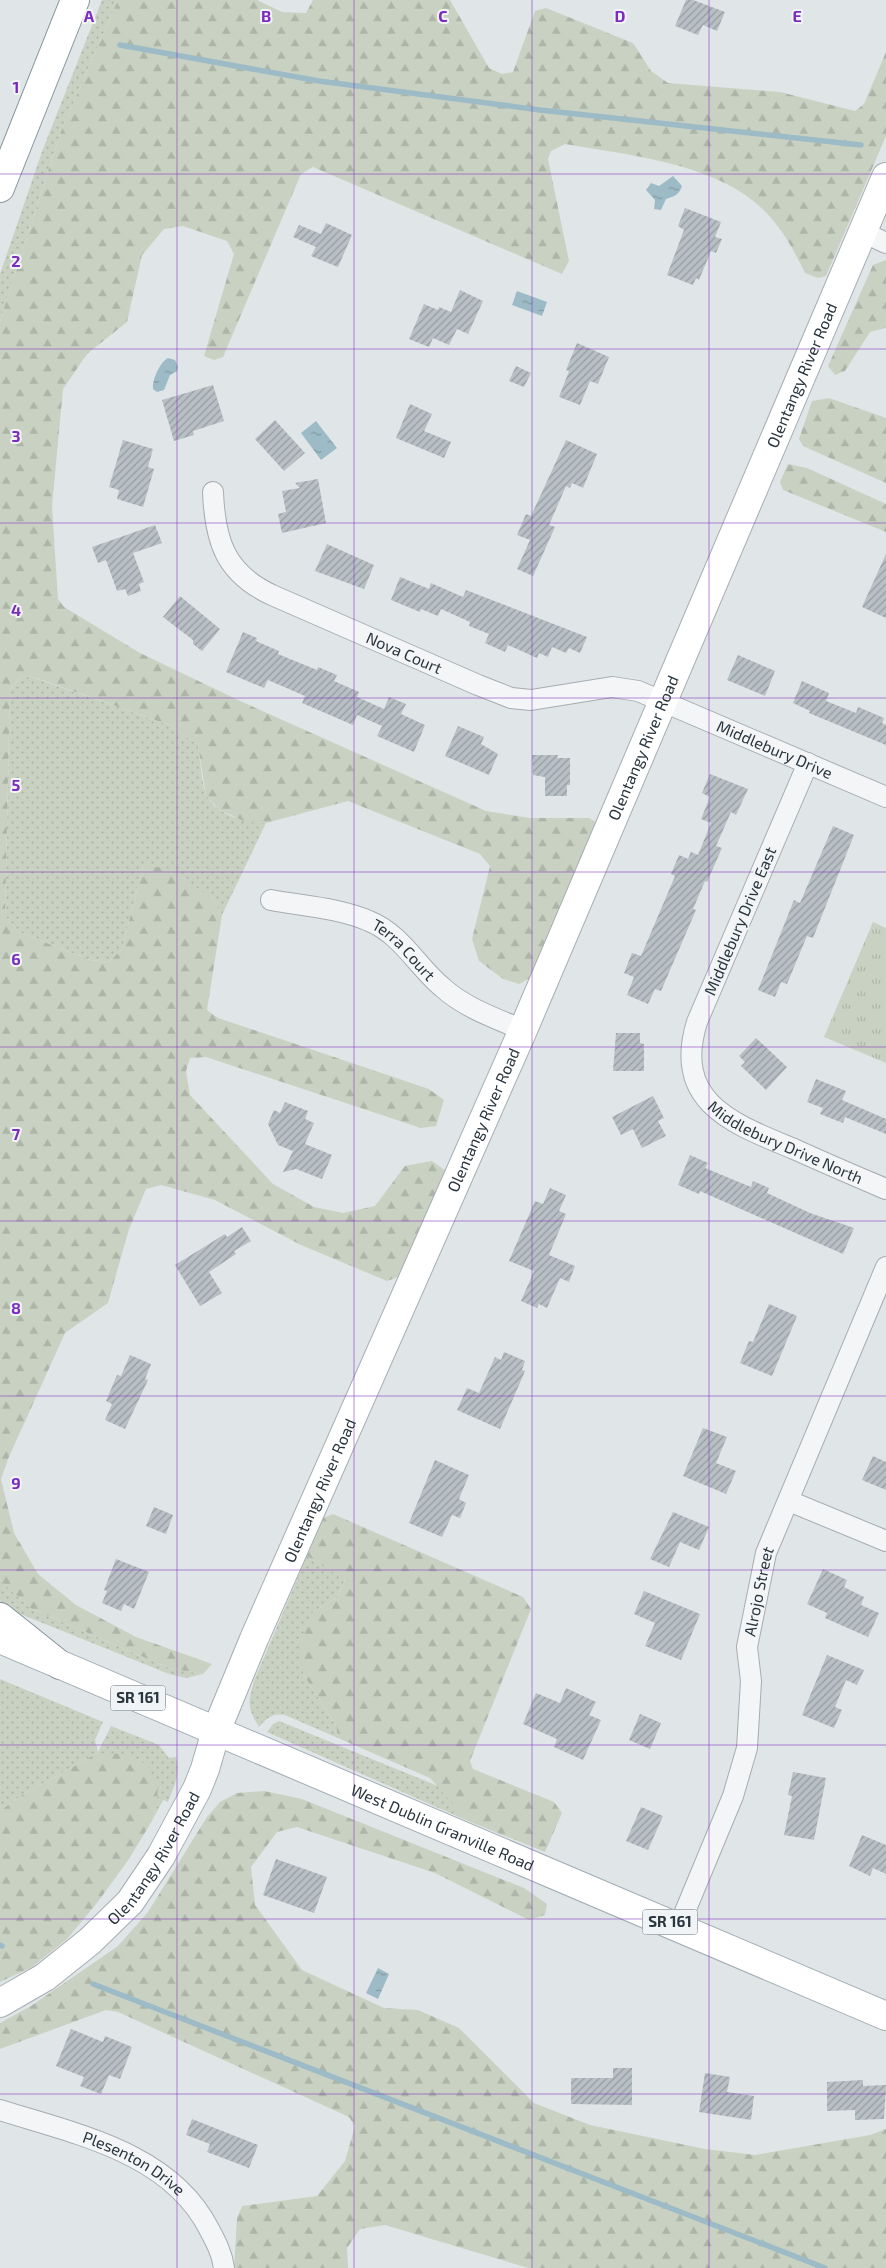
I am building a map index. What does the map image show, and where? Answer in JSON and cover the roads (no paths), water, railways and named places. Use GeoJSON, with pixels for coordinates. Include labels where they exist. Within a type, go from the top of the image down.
{"type":"FeatureCollection","features":[{"type":"Feature","properties":{"kind":"main road"},"geometry":{"type":"LineString","coordinates":[[0,188],[75,0]]}},
{"type":"Feature","properties":{"kind":"main road","name":"Olentangy River Road"},"geometry":{"type":"LineString","coordinates":[[0,2003],[45,1977],[90,1941],[130,1902],[161,1856],[197,1788],[205,1769],[216,1731],[254,1639],[313,1510],[523,1030],[664,701],[874,238],[886,177]]}},
{"type":"Feature","properties":{"kind":"main road"},"geometry":{"type":"LineString","coordinates":[[0,1617],[60,1665]]}},
{"type":"Feature","properties":{"kind":"main road","name":"West Dublin Granville Road"},"geometry":{"type":"LineString","coordinates":[[0,1639],[679,1926],[886,2016]]}},
{"type":"Feature","properties":{"kind":"street","name":"Nova Court"},"geometry":{"type":"LineString","coordinates":[[213,492],[214,522],[226,556],[240,575],[266,592],[511,698],[531,700],[612,687],[638,691],[664,701]]}},
{"type":"Feature","properties":{"kind":"street","name":"Middlebury Drive"},"geometry":{"type":"LineString","coordinates":[[664,701],[886,797]]}},
{"type":"Feature","properties":{"kind":"street","name":"Middlebury Drive East"},"geometry":{"type":"LineString","coordinates":[[697,1082],[691,1052],[696,1022],[808,763]]}},
{"type":"Feature","properties":{"kind":"street","name":"Terra Court"},"geometry":{"type":"LineString","coordinates":[[271,900],[346,913],[370,921],[404,946],[440,986],[451,995],[464,1004],[523,1030]]}},
{"type":"Feature","properties":{"kind":"street","name":"Middlebury Drive North"},"geometry":{"type":"LineString","coordinates":[[697,1082],[703,1095],[712,1106],[730,1120],[886,1189]]}},
{"type":"Feature","properties":{"kind":"street","name":"Alrojo Street"},"geometry":{"type":"LineString","coordinates":[[679,1926],[733,1796],[747,1748],[751,1681],[748,1647],[766,1553],[886,1267]]}},
{"type":"Feature","properties":{"kind":"street"},"geometry":{"type":"LineString","coordinates":[[789,1500],[886,1541]]}},
{"type":"Feature","properties":{"kind":"street","name":"Plesenton Drive"},"geometry":{"type":"LineString","coordinates":[[0,2110],[67,2130],[105,2144],[140,2161],[175,2184],[201,2213],[222,2255],[224,2268]]}},
{"type":"Feature","properties":{"kind":"water"},"geometry":{"type":"Polygon","coordinates":[[[673,176],[682,186],[680,191],[666,199],[661,210],[654,209],[655,200],[646,190],[651,183],[659,186],[673,176]]]}},
{"type":"Feature","properties":{"kind":"water"},"geometry":{"type":"Polygon","coordinates":[[[517,291],[547,302],[542,316],[512,305],[517,291]]]}},
{"type":"Feature","properties":{"kind":"water"},"geometry":{"type":"Polygon","coordinates":[[[168,358],[175,360],[178,367],[177,371],[170,375],[164,390],[157,392],[153,389],[155,376],[159,367],[168,358]]]}},
{"type":"Feature","properties":{"kind":"water"},"geometry":{"type":"Polygon","coordinates":[[[316,421],[337,448],[321,460],[301,433],[316,421]]]}},
{"type":"Feature","properties":{"kind":"water"},"geometry":{"type":"Polygon","coordinates":[[[378,1968],[389,1974],[378,1999],[366,1993],[378,1968]]]}},
{"type":"Feature","properties":{"kind":"waterway"},"geometry":{"type":"LineString","coordinates":[[120,45],[319,81],[540,110],[861,145]]}},
{"type":"Feature","properties":{"kind":"waterway"},"geometry":{"type":"LineString","coordinates":[[93,1984],[825,2268]]}}]}
